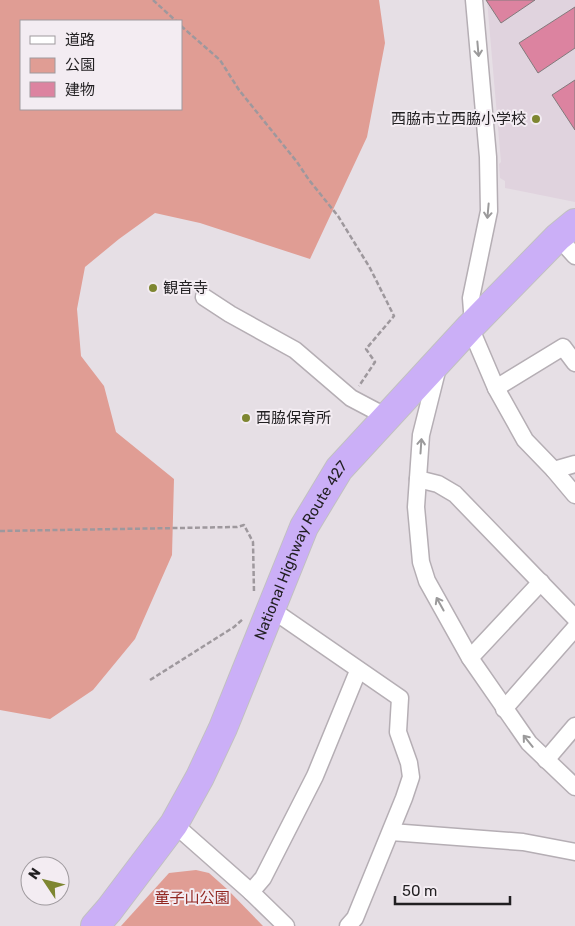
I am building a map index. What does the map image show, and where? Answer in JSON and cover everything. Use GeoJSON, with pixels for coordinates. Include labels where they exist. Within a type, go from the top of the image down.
{"type":"FeatureCollection","features":[{"type":"Feature","properties":{"kind":"highway","name":"National Highway Route 427"},"geometry":{"type":"LineString","coordinates":[[95,926],[174,824],[200,777],[223,728],[265,598],[339,469],[472,326],[569,239]]}},
{"type":"Feature","properties":{"kind":"street"},"geometry":{"type":"LineString","coordinates":[[474,0],[488,157],[489,211],[472,298],[472,326],[496,388],[526,440],[575,495]]}},
{"type":"Feature","properties":{"kind":"street"},"geometry":{"type":"LineString","coordinates":[[204,297],[230,314],[295,350],[351,398],[387,417]]}},
{"type":"Feature","properties":{"kind":"street"},"geometry":{"type":"LineString","coordinates":[[496,388],[563,347],[575,363]]}},
{"type":"Feature","properties":{"kind":"street"},"geometry":{"type":"LineString","coordinates":[[440,361],[421,435],[416,507],[421,562],[427,581],[470,658],[528,743],[575,787]]}},
{"type":"Feature","properties":{"kind":"street"},"geometry":{"type":"LineString","coordinates":[[554,470],[575,464]]}},
{"type":"Feature","properties":{"kind":"street"},"geometry":{"type":"LineString","coordinates":[[418,479],[438,484],[454,494],[575,618]]}},
{"type":"Feature","properties":{"kind":"street"},"geometry":{"type":"LineString","coordinates":[[470,658],[541,582]]}},
{"type":"Feature","properties":{"kind":"street"},"geometry":{"type":"LineString","coordinates":[[265,598],[358,671],[400,698],[398,732],[409,764],[411,777],[391,832],[355,918],[348,926]]}},
{"type":"Feature","properties":{"kind":"street"},"geometry":{"type":"LineString","coordinates":[[504,709],[575,628]]}},
{"type":"Feature","properties":{"kind":"street"},"geometry":{"type":"LineString","coordinates":[[251,892],[263,878],[315,776],[358,671]]}},
{"type":"Feature","properties":{"kind":"street"},"geometry":{"type":"LineString","coordinates":[[546,760],[575,726]]}},
{"type":"Feature","properties":{"kind":"street"},"geometry":{"type":"LineString","coordinates":[[174,824],[251,892],[286,926]]}},
{"type":"Feature","properties":{"kind":"street"},"geometry":{"type":"LineString","coordinates":[[391,832],[523,842],[575,852]]}},
{"type":"Feature","properties":{"kind":"path"},"geometry":{"type":"LineString","coordinates":[[152,0],[175,20]]}},
{"type":"Feature","properties":{"kind":"path"},"geometry":{"type":"LineString","coordinates":[[182,27],[220,60],[240,90],[298,162],[309,180],[338,216],[370,268],[394,316],[366,349],[375,362],[351,398]]}},
{"type":"Feature","properties":{"kind":"path"},"geometry":{"type":"LineString","coordinates":[[0,531],[244,525],[253,542],[254,596],[265,598]]}},
{"type":"Feature","properties":{"kind":"path"},"geometry":{"type":"LineString","coordinates":[[150,680],[234,627],[245,617]]}},
{"type":"Feature","properties":{"kind":"shaded area","name":"西脇市立西脇小学校"},"geometry":{"type":"Polygon","coordinates":[[[487,0],[575,0],[575,202],[505,188],[505,181],[500,178],[499,164],[501,162],[487,0]]]}},
{"type":"Feature","properties":{"kind":"green space"},"geometry":{"type":"Polygon","coordinates":[[[0,0],[379,0],[385,43],[367,137],[310,259],[200,223],[155,213],[85,267],[77,309],[81,356],[104,386],[116,432],[174,479],[172,555],[135,639],[93,690],[50,719],[0,710],[0,0]]]}},
{"type":"Feature","properties":{"kind":"green space","name":"童子山公園"},"geometry":{"type":"Polygon","coordinates":[[[196,870],[209,873],[263,926],[121,926],[169,873],[196,870]]]}},
{"type":"Feature","properties":{"kind":"building"},"geometry":{"type":"Polygon","coordinates":[[[486,0],[535,0],[501,23],[486,0]]]}},
{"type":"Feature","properties":{"kind":"building"},"geometry":{"type":"Polygon","coordinates":[[[575,7],[575,48],[538,73],[519,43],[575,7]]]}},
{"type":"Feature","properties":{"kind":"building"},"geometry":{"type":"Polygon","coordinates":[[[575,80],[575,130],[552,95],[575,80]]]}},
{"type":"Feature","properties":{"kind":"place","name":"西脇市立西脇小学校"},"geometry":{"type":"Point","coordinates":[536,119]}},
{"type":"Feature","properties":{"kind":"place","name":"観音寺"},"geometry":{"type":"Point","coordinates":[153,288]}},
{"type":"Feature","properties":{"kind":"place","name":"西脇保育所"},"geometry":{"type":"Point","coordinates":[246,418]}}]}
